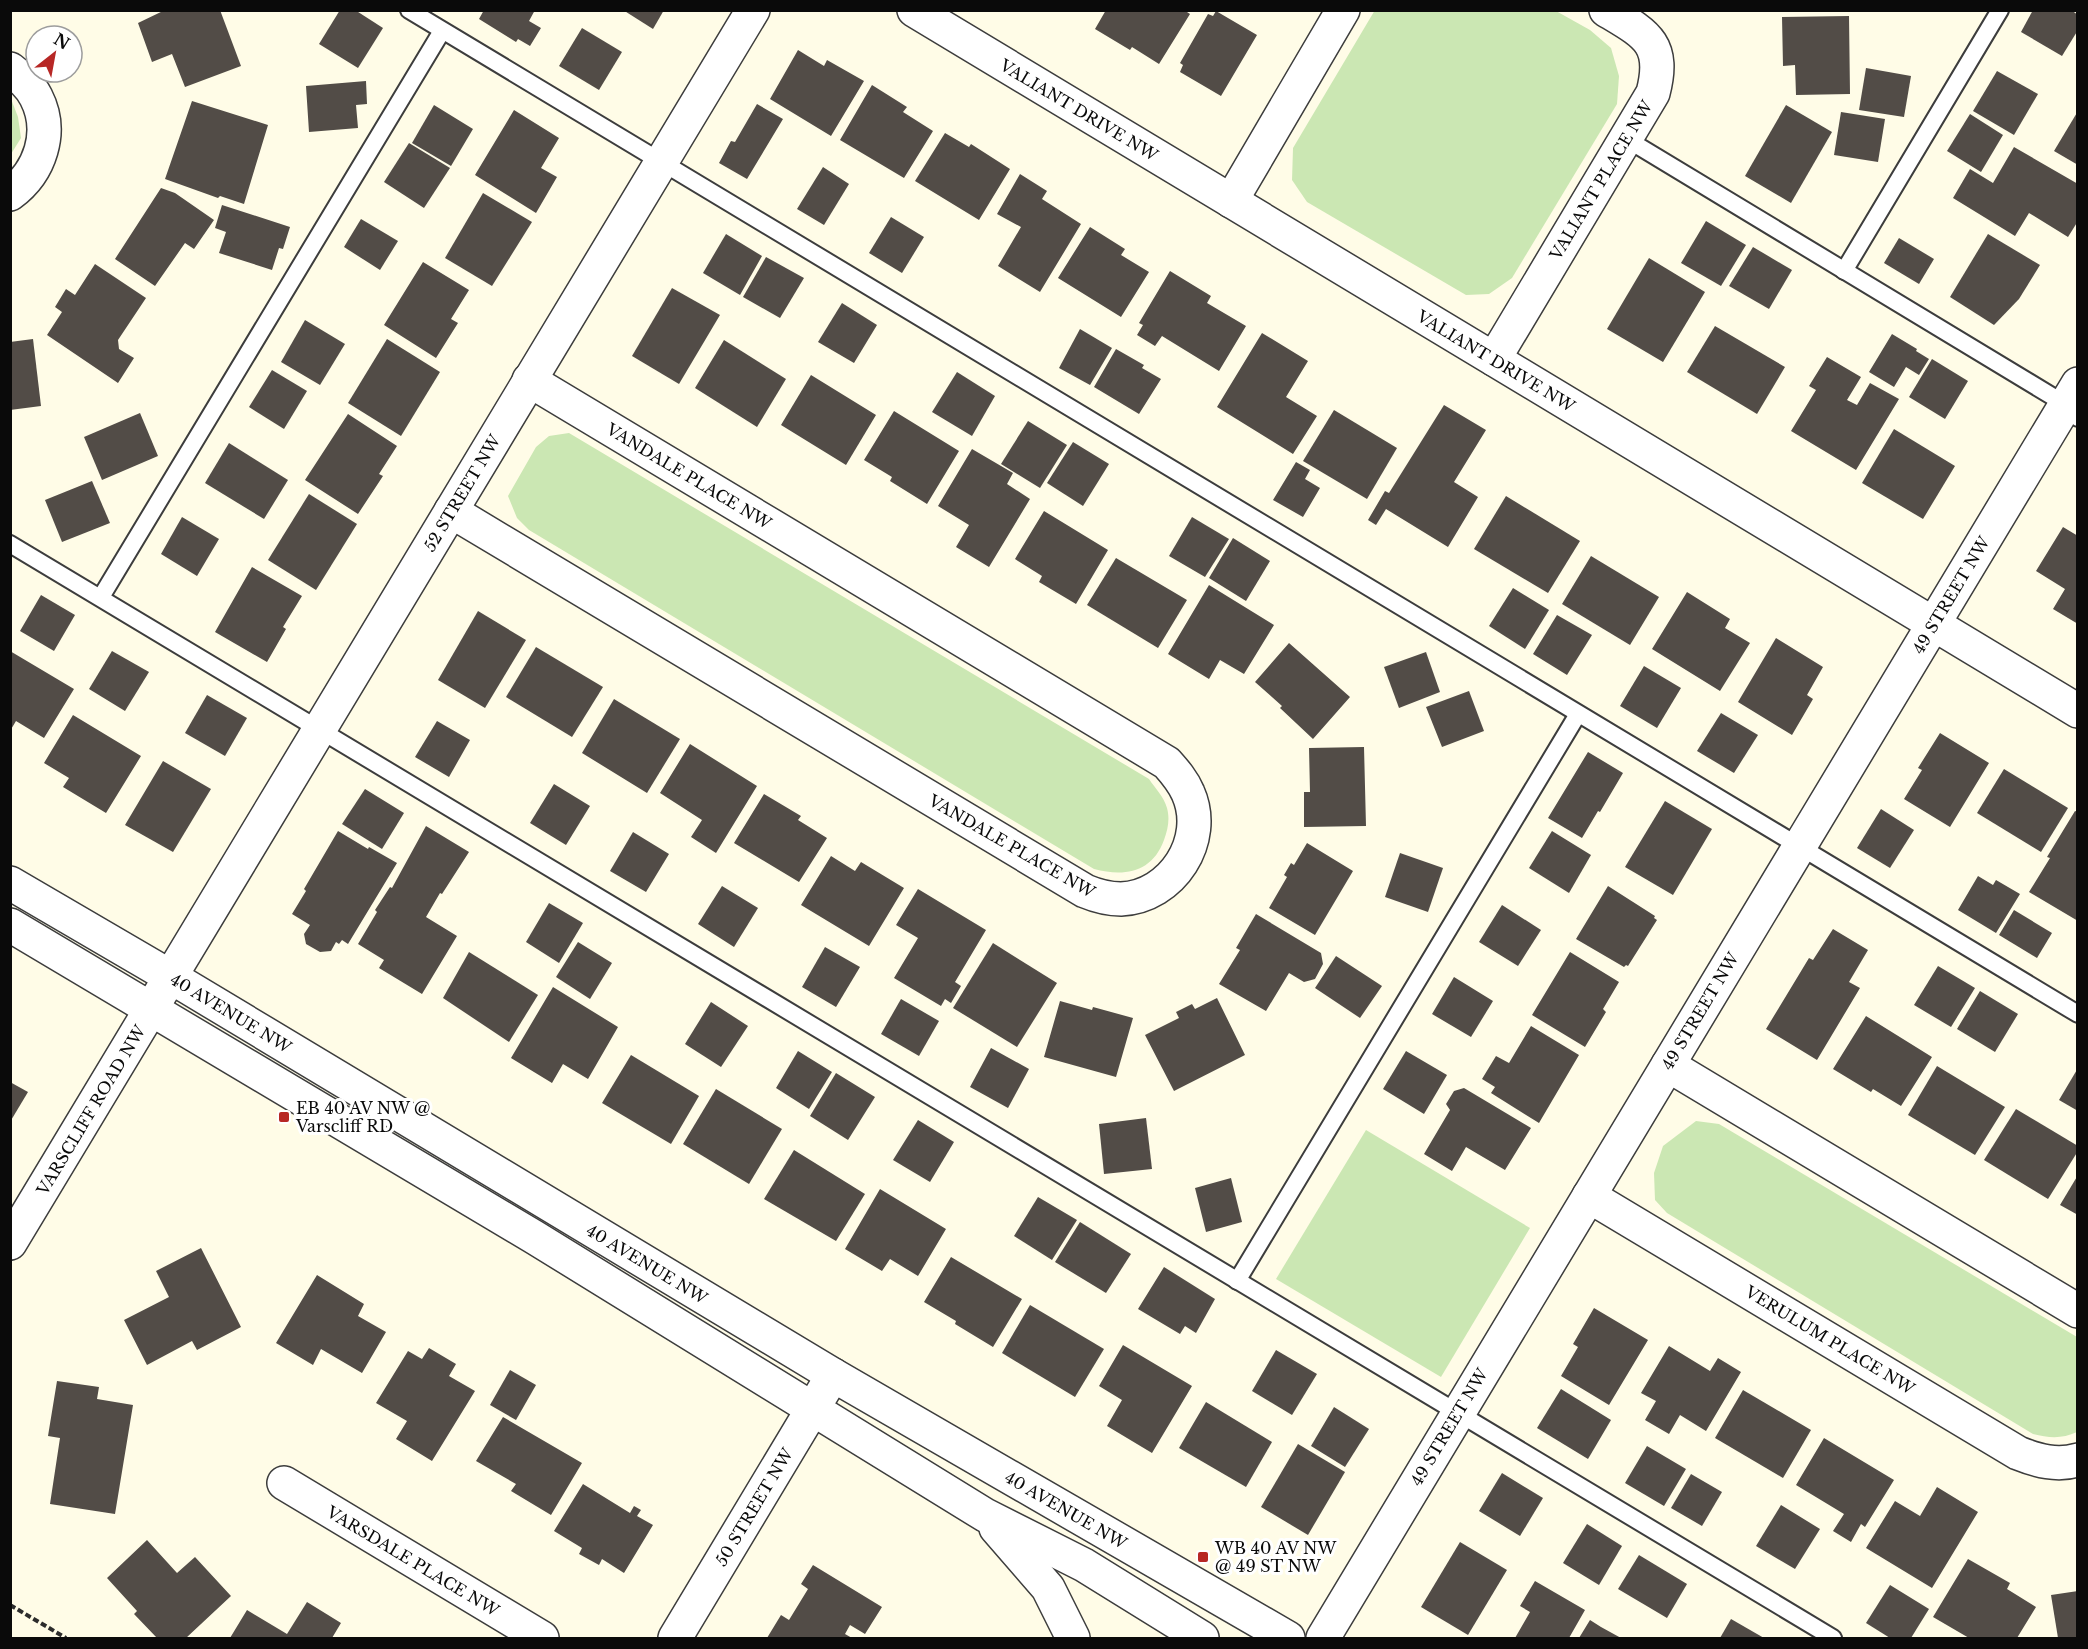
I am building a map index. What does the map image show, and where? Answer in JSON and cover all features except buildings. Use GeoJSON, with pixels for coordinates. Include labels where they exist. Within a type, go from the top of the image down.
{"type":"FeatureCollection","features":[{"type":"Feature","properties":{"kind":"street","name":"52 STREET NW"},"geometry":{"type":"LineString","coordinates":[[171,977],[753,10]]}},
{"type":"Feature","properties":{"kind":"street","name":"VALIANT DRIVE NW"},"geometry":{"type":"LineString","coordinates":[[914,10],[2078,711]]}},
{"type":"Feature","properties":{"kind":"street"},"geometry":{"type":"LineString","coordinates":[[1230,201],[1343,10]]}},
{"type":"Feature","properties":{"kind":"street","name":"VALIANT PLACE NW"},"geometry":{"type":"LineString","coordinates":[[1494,359],[1653,93],[1657,75],[1655,48],[1640,31],[1606,10]]}},
{"type":"Feature","properties":{"kind":"street"},"geometry":{"type":"LineString","coordinates":[[10,69],[25,82],[36,98],[42,117],[44,136],[40,154],[32,172],[21,186],[10,194]]}},
{"type":"Feature","properties":{"kind":"street","name":"VANDALE PLACE NW"},"geometry":{"type":"LineString","coordinates":[[451,511],[1085,891],[1102,897],[1120,899],[1139,896],[1155,889],[1170,878],[1182,864],[1190,847],[1194,829],[1193,810],[1188,793],[1179,777],[1167,763],[530,380]]}},
{"type":"Feature","properties":{"kind":"street","name":"49 STREET NW"},"geometry":{"type":"LineString","coordinates":[[1323,1638],[1933,625],[2073,402]]}},
{"type":"Feature","properties":{"kind":"street","name":"40 AVENUE NW"},"geometry":{"type":"LineString","coordinates":[[10,883],[171,977],[832,1375],[1288,1638]]}},
{"type":"Feature","properties":{"kind":"street"},"geometry":{"type":"LineString","coordinates":[[10,925],[534,1237],[985,1515],[1084,1565],[1202,1638]]}},
{"type":"Feature","properties":{"kind":"street","name":"VARSCLIFF ROAD NW"},"geometry":{"type":"LineString","coordinates":[[10,1242],[171,977]]}},
{"type":"Feature","properties":{"kind":"street"},"geometry":{"type":"LineString","coordinates":[[1668,1065],[2078,1311]]}},
{"type":"Feature","properties":{"kind":"street","name":"VERULUM PLACE NW"},"geometry":{"type":"LineString","coordinates":[[1589,1196],[2018,1453],[2035,1460],[2052,1463],[2078,1460]]}},
{"type":"Feature","properties":{"kind":"street","name":"50 STREET NW"},"geometry":{"type":"LineString","coordinates":[[675,1638],[832,1375]]}},
{"type":"Feature","properties":{"kind":"street","name":"VARSDALE PLACE NW"},"geometry":{"type":"LineString","coordinates":[[284,1483],[542,1638]]}},
{"type":"Feature","properties":{"kind":"street"},"geometry":{"type":"LineString","coordinates":[[985,1515],[1048,1588],[1073,1638]]}},
{"type":"Feature","properties":{"kind":"lane"},"geometry":{"type":"LineString","coordinates":[[409,10],[2078,1014]]}},
{"type":"Feature","properties":{"kind":"lane"},"geometry":{"type":"LineString","coordinates":[[1844,271],[2000,10]]}},
{"type":"Feature","properties":{"kind":"lane"},"geometry":{"type":"LineString","coordinates":[[101,597],[442,31]]}},
{"type":"Feature","properties":{"kind":"lane"},"geometry":{"type":"LineString","coordinates":[[1625,138],[1844,271],[2073,402]]}},
{"type":"Feature","properties":{"kind":"lane"},"geometry":{"type":"LineString","coordinates":[[10,544],[1833,1638]]}},
{"type":"Feature","properties":{"kind":"lane"},"geometry":{"type":"LineString","coordinates":[[1237,1281],[1578,714]]}},
{"type":"Feature","properties":{"kind":"path"},"geometry":{"type":"LineString","coordinates":[[10,1605],[66,1638]]}},
{"type":"Feature","properties":{"kind":"green space"},"geometry":{"type":"Polygon","coordinates":[[[1375,10],[1556,11],[1590,30],[1611,48],[1619,76],[1617,104],[1512,278],[1489,294],[1466,295],[1307,202],[1292,180],[1293,148],[1375,10]]]}},
{"type":"Feature","properties":{"kind":"green space"},"geometry":{"type":"Polygon","coordinates":[[[11,99],[18,117],[21,138],[11,154],[11,99]]]}},
{"type":"Feature","properties":{"kind":"green space"},"geometry":{"type":"Polygon","coordinates":[[[569,433],[1149,779],[1164,800],[1168,812],[1167,832],[1159,851],[1152,860],[1136,870],[1116,872],[1094,869],[529,530],[517,518],[508,496],[536,447],[549,436],[569,433]]]}},
{"type":"Feature","properties":{"kind":"green space"},"geometry":{"type":"Polygon","coordinates":[[[1696,1121],[1719,1124],[2077,1337],[2077,1432],[2055,1437],[2033,1434],[1667,1213],[1655,1200],[1654,1173],[1663,1146],[1696,1121]]]}},
{"type":"Feature","properties":{"kind":"green space"},"geometry":{"type":"Polygon","coordinates":[[[1366,1130],[1530,1228],[1441,1377],[1276,1279],[1366,1130]]]}},
{"type":"Feature","properties":{"kind":"place","name":"EB 40 AV NW @ Varscliff RD"},"geometry":{"type":"Point","coordinates":[284,1117]}},
{"type":"Feature","properties":{"kind":"place","name":"WB 40 AV NW @ 49 ST NW"},"geometry":{"type":"Point","coordinates":[1203,1557]}}]}
